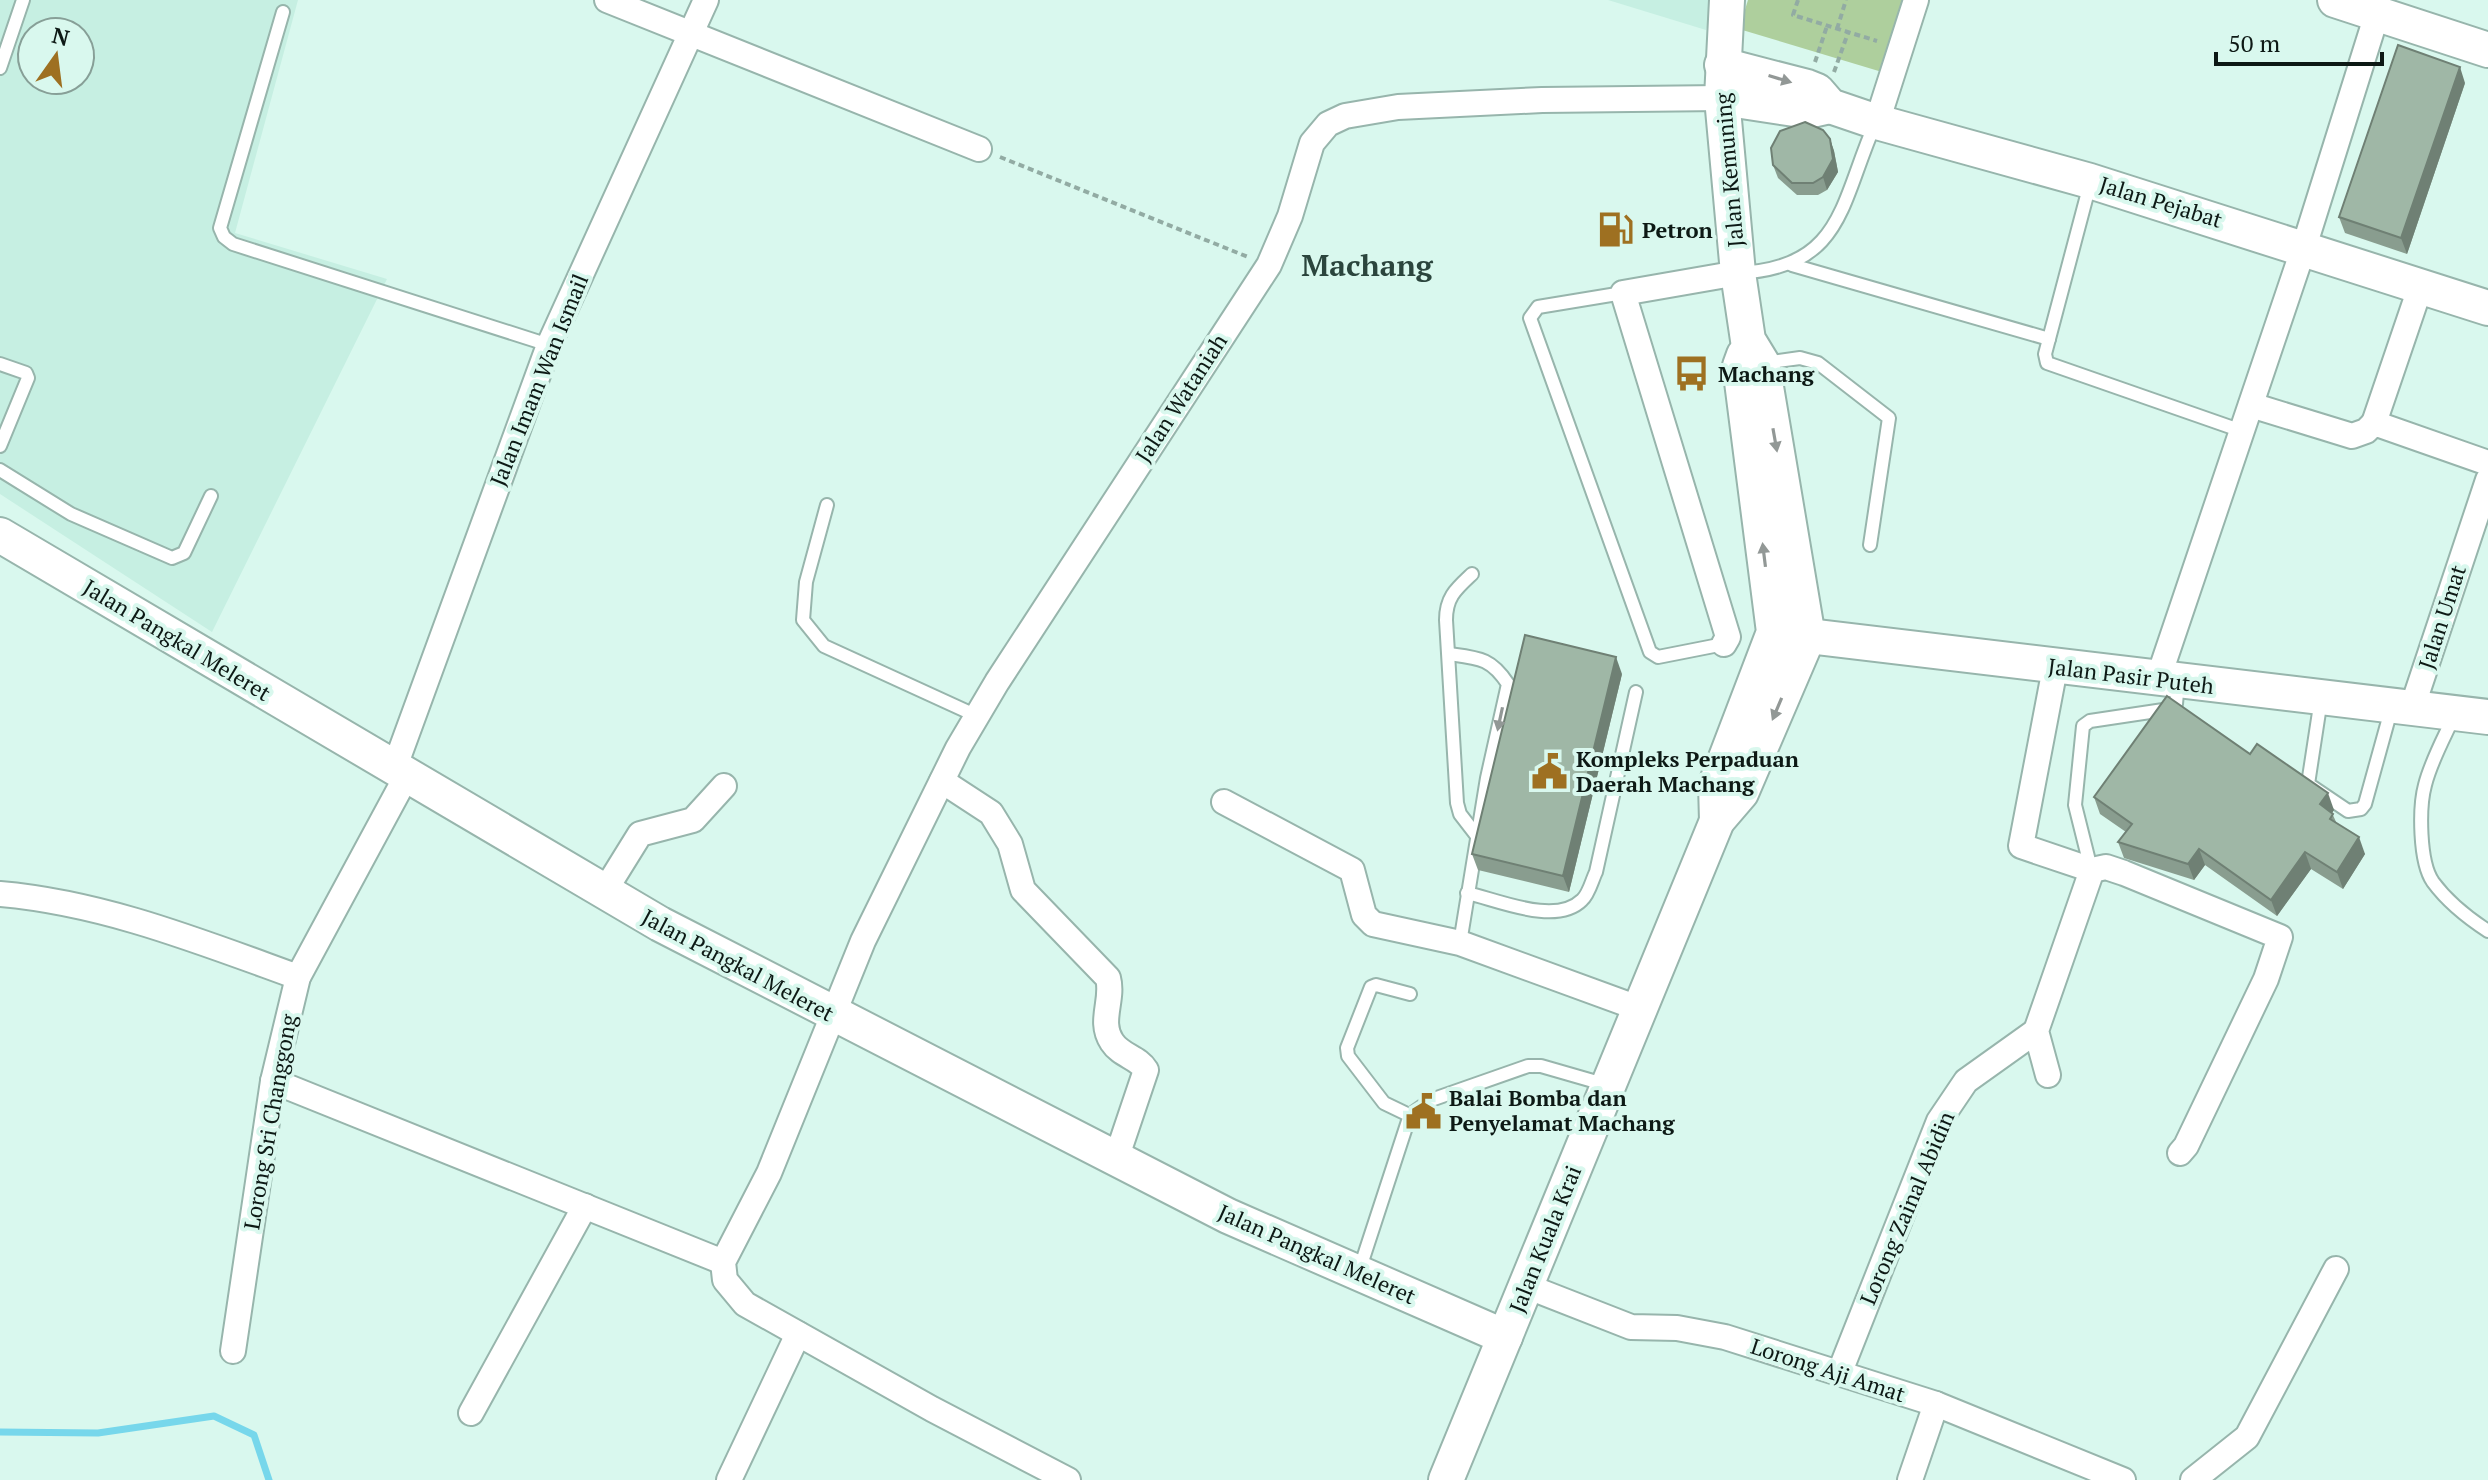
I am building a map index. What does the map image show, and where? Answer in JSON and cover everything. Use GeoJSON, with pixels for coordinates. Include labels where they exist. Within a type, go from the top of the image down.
{"type":"FeatureCollection","features":[{"type":"Feature","properties":{"kind":"main road","name":"Jalan Kemuning"},"geometry":{"type":"LineString","coordinates":[[1727,0],[1722,98],[1738,273],[1750,356],[1774,632]]}},
{"type":"Feature","properties":{"kind":"main road"},"geometry":{"type":"LineString","coordinates":[[2335,0],[2488,50]]}},
{"type":"Feature","properties":{"kind":"main road","name":"Jalan Pejabat"},"geometry":{"type":"LineString","coordinates":[[1722,65],[1821,97],[1877,122],[2090,181],[2488,308]]}},
{"type":"Feature","properties":{"kind":"main road","name":"Jalan Pejabat"},"geometry":{"type":"LineString","coordinates":[[1722,98],[1808,111],[1821,97]]}},
{"type":"Feature","properties":{"kind":"main road","name":"Jalan Kemuning"},"geometry":{"type":"LineString","coordinates":[[1750,356],[1808,637]]}},
{"type":"Feature","properties":{"kind":"main road","name":"Jalan Pangkal Meleret"},"geometry":{"type":"LineString","coordinates":[[0,535],[604,892],[832,1015],[1228,1216],[1505,1337]]}},
{"type":"Feature","properties":{"kind":"main road","name":"Jalan Pasir Puteh"},"geometry":{"type":"LineString","coordinates":[[1774,632],[2055,668],[2472,715]]}},
{"type":"Feature","properties":{"kind":"main road","name":"Jalan Kuala Krai"},"geometry":{"type":"LineString","coordinates":[[1717,821],[1716,784],[1774,632]]}},
{"type":"Feature","properties":{"kind":"main road","name":"Jalan Kuala Krai"},"geometry":{"type":"LineString","coordinates":[[1446,1480],[1717,821],[1741,793],[1808,637]]}},
{"type":"Feature","properties":{"kind":"street"},"geometry":{"type":"LineString","coordinates":[[607,0],[979,149]]}},
{"type":"Feature","properties":{"kind":"street","name":"Jalan Imam Wan Ismail"},"geometry":{"type":"LineString","coordinates":[[400,773],[549,345],[706,0]]}},
{"type":"Feature","properties":{"kind":"street"},"geometry":{"type":"LineString","coordinates":[[1877,122],[1916,0]]}},
{"type":"Feature","properties":{"kind":"street"},"geometry":{"type":"LineString","coordinates":[[2168,681],[2242,431],[2377,14]]}},
{"type":"Feature","properties":{"kind":"street","name":"Jalan Wataniah"},"geometry":{"type":"LineString","coordinates":[[723,1262],[769,1173],[832,1015],[942,781],[977,716],[1072,572],[1169,414],[1269,265],[1290,216],[1312,143],[1328,124],[1345,116],[1398,107],[1722,98]]}},
{"type":"Feature","properties":{"kind":"street"},"geometry":{"type":"LineString","coordinates":[[1724,644],[1728,637],[1623,293],[1738,273]]}},
{"type":"Feature","properties":{"kind":"street"},"geometry":{"type":"LineString","coordinates":[[2251,405],[2352,436],[2366,431],[2374,423],[2421,285]]}},
{"type":"Feature","properties":{"kind":"street"},"geometry":{"type":"LineString","coordinates":[[2374,423],[2488,463]]}},
{"type":"Feature","properties":{"kind":"street","name":"Jalan Umat"},"geometry":{"type":"LineString","coordinates":[[2402,707],[2478,544],[2488,480]]}},
{"type":"Feature","properties":{"kind":"street"},"geometry":{"type":"LineString","coordinates":[[2055,668],[2020,843],[2092,870],[2106,867],[2124,873],[2280,937],[2266,979],[2180,1153]]}},
{"type":"Feature","properties":{"kind":"street","name":"Lorong Sri Changgong"},"geometry":{"type":"LineString","coordinates":[[233,1351],[273,1081],[298,977],[400,773]]}},
{"type":"Feature","properties":{"kind":"street"},"geometry":{"type":"LineString","coordinates":[[942,781],[991,813],[1010,844],[1023,890],[1108,978],[1107,1034],[1120,1052],[1139,1061],[1146,1070],[1116,1159]]}},
{"type":"Feature","properties":{"kind":"street"},"geometry":{"type":"LineString","coordinates":[[604,892],[640,834],[693,820],[724,786]]}},
{"type":"Feature","properties":{"kind":"street"},"geometry":{"type":"LineString","coordinates":[[1224,802],[1352,870],[1364,915],[1373,924],[1460,943],[1638,1008]]}},
{"type":"Feature","properties":{"kind":"street"},"geometry":{"type":"LineString","coordinates":[[2048,1075],[2036,1031],[2092,870]]}},
{"type":"Feature","properties":{"kind":"street"},"geometry":{"type":"LineString","coordinates":[[0,894],[42,897],[141,921],[298,977]]}},
{"type":"Feature","properties":{"kind":"street","name":"Lorong Zainal Abidin"},"geometry":{"type":"LineString","coordinates":[[1839,1374],[1934,1132],[1962,1086],[2036,1031]]}},
{"type":"Feature","properties":{"kind":"street"},"geometry":{"type":"LineString","coordinates":[[273,1081],[723,1262],[725,1280],[737,1297],[798,1334],[1068,1480]]}},
{"type":"Feature","properties":{"kind":"street"},"geometry":{"type":"LineString","coordinates":[[471,1413],[585,1206]]}},
{"type":"Feature","properties":{"kind":"street"},"geometry":{"type":"LineString","coordinates":[[2193,1480],[2247,1437],[2336,1269]]}},
{"type":"Feature","properties":{"kind":"street","name":"Lorong Aji Amat"},"geometry":{"type":"LineString","coordinates":[[1526,1286],[1631,1327],[1677,1328],[1725,1337],[1936,1404],[2123,1480]]}},
{"type":"Feature","properties":{"kind":"street"},"geometry":{"type":"LineString","coordinates":[[729,1480],[798,1334]]}},
{"type":"Feature","properties":{"kind":"street"},"geometry":{"type":"LineString","coordinates":[[1910,1480],[1936,1404]]}},
{"type":"Feature","properties":{"kind":"lane"},"geometry":{"type":"LineString","coordinates":[[0,68],[23,0]]}},
{"type":"Feature","properties":{"kind":"lane"},"geometry":{"type":"LineString","coordinates":[[283,12],[220,228],[224,237],[233,244],[549,345]]}},
{"type":"Feature","properties":{"kind":"lane"},"geometry":{"type":"LineString","coordinates":[[1792,265],[1829,234],[1840,217],[1877,122]]}},
{"type":"Feature","properties":{"kind":"lane"},"geometry":{"type":"LineString","coordinates":[[2090,181],[2045,357],[2050,365],[2242,431]]}},
{"type":"Feature","properties":{"kind":"lane"},"geometry":{"type":"LineString","coordinates":[[1738,273],[1792,265],[2049,339]]}},
{"type":"Feature","properties":{"kind":"lane"},"geometry":{"type":"LineString","coordinates":[[1623,293],[1538,307],[1530,318],[1650,652],[1658,657],[1724,644]]}},
{"type":"Feature","properties":{"kind":"lane"},"geometry":{"type":"LineString","coordinates":[[1750,356],[1800,358],[1818,363],[1889,418],[1870,545]]}},
{"type":"Feature","properties":{"kind":"lane"},"geometry":{"type":"LineString","coordinates":[[0,364],[26,373],[28,378],[0,446]]}},
{"type":"Feature","properties":{"kind":"lane"},"geometry":{"type":"LineString","coordinates":[[0,470],[71,514],[172,558],[184,553],[211,496]]}},
{"type":"Feature","properties":{"kind":"lane"},"geometry":{"type":"LineString","coordinates":[[827,505],[806,582],[803,620],[824,646],[977,716]]}},
{"type":"Feature","properties":{"kind":"lane"},"geometry":{"type":"LineString","coordinates":[[1472,574],[1452,591],[1446,605],[1457,803],[1460,814],[1477,836]]}},
{"type":"Feature","properties":{"kind":"lane"},"geometry":{"type":"LineString","coordinates":[[1449,654],[1476,657],[1496,666],[1508,684],[1477,836],[1460,943]]}},
{"type":"Feature","properties":{"kind":"lane"},"geometry":{"type":"LineString","coordinates":[[2092,870],[2075,805],[2083,726],[2090,721],[2170,709],[2176,704],[2168,681]]}},
{"type":"Feature","properties":{"kind":"lane"},"geometry":{"type":"LineString","coordinates":[[1467,893],[1550,912],[1567,910],[1584,899],[1596,872],[1636,692]]}},
{"type":"Feature","properties":{"kind":"lane"},"geometry":{"type":"LineString","coordinates":[[2321,699],[2308,781],[2310,787],[2348,811],[2361,809],[2365,804],[2402,707]]}},
{"type":"Feature","properties":{"kind":"lane"},"geometry":{"type":"LineString","coordinates":[[2472,715],[2425,782],[2420,808],[2431,880],[2468,918],[2488,931]]}},
{"type":"Feature","properties":{"kind":"lane"},"geometry":{"type":"LineString","coordinates":[[1410,994],[1376,985],[1371,987],[1347,1048],[1349,1059],[1384,1103],[1411,1116]]}},
{"type":"Feature","properties":{"kind":"lane"},"geometry":{"type":"LineString","coordinates":[[1358,1274],[1411,1116],[1431,1100],[1535,1065],[1608,1085]]}},
{"type":"Feature","properties":{"kind":"path"},"geometry":{"type":"LineString","coordinates":[[1798,0],[1793,15],[1877,43],[1881,28]]}},
{"type":"Feature","properties":{"kind":"path"},"geometry":{"type":"LineString","coordinates":[[1837,29],[1846,0]]}},
{"type":"Feature","properties":{"kind":"path"},"geometry":{"type":"LineString","coordinates":[[1821,97],[1827,26]]}},
{"type":"Feature","properties":{"kind":"path"},"geometry":{"type":"LineString","coordinates":[[1821,97],[1848,33]]}},
{"type":"Feature","properties":{"kind":"path"},"geometry":{"type":"LineString","coordinates":[[979,149],[1269,265]]}},
{"type":"Feature","properties":{"kind":"shaded area"},"geometry":{"type":"Polygon","coordinates":[[[0,0],[298,0],[235,233],[387,279],[212,632],[0,494],[0,0]]]}},
{"type":"Feature","properties":{"kind":"shaded area"},"geometry":{"type":"Polygon","coordinates":[[[1608,0],[1716,0],[1706,30],[1608,0]]]}},
{"type":"Feature","properties":{"kind":"green space"},"geometry":{"type":"Polygon","coordinates":[[[1748,0],[1903,0],[1882,72],[1739,29],[1748,0]]]}},
{"type":"Feature","properties":{"kind":"building"},"geometry":{"type":"Polygon","coordinates":[[[2398,45],[2460,67],[2401,238],[2339,217],[2398,45]]]}},
{"type":"Feature","properties":{"kind":"building"},"geometry":{"type":"Polygon","coordinates":[[[1805,122],[1823,130],[1830,139],[1833,159],[1823,177],[1813,183],[1792,183],[1773,165],[1771,148],[1780,131],[1805,122]]]}},
{"type":"Feature","properties":{"kind":"building","name":"Kompleks Perpaduan Daerah Machang"},"geometry":{"type":"Polygon","coordinates":[[[1525,635],[1616,657],[1563,876],[1472,854],[1525,635]]]}},
{"type":"Feature","properties":{"kind":"building"},"geometry":{"type":"Polygon","coordinates":[[[2167,696],[2250,754],[2257,744],[2328,793],[2320,804],[2333,814],[2330,819],[2359,837],[2337,872],[2305,852],[2271,900],[2199,849],[2188,864],[2118,842],[2132,824],[2094,797],[2167,696]]]}},
{"type":"Feature","properties":{"kind":"waterway"},"geometry":{"type":"LineString","coordinates":[[0,1432],[98,1433],[214,1416],[254,1435],[269,1480]]}},
{"type":"Feature","properties":{"kind":"place","name":"Petron"},"geometry":{"type":"Point","coordinates":[1616,230]}},
{"type":"Feature","properties":{"kind":"place","name":"Machang"},"geometry":{"type":"Point","coordinates":[1692,374]}},
{"type":"Feature","properties":{"kind":"place","name":"Kompleks Perpaduan Daerah Machang"},"geometry":{"type":"Point","coordinates":[1550,772]}},
{"type":"Feature","properties":{"kind":"place","name":"Balai Bomba dan Penyelamat Machang"},"geometry":{"type":"Point","coordinates":[1423,1111]}},
{"type":"Feature","properties":{"kind":"district","name":"Machang"},"geometry":{"type":"Point","coordinates":[1367,266]}}]}
